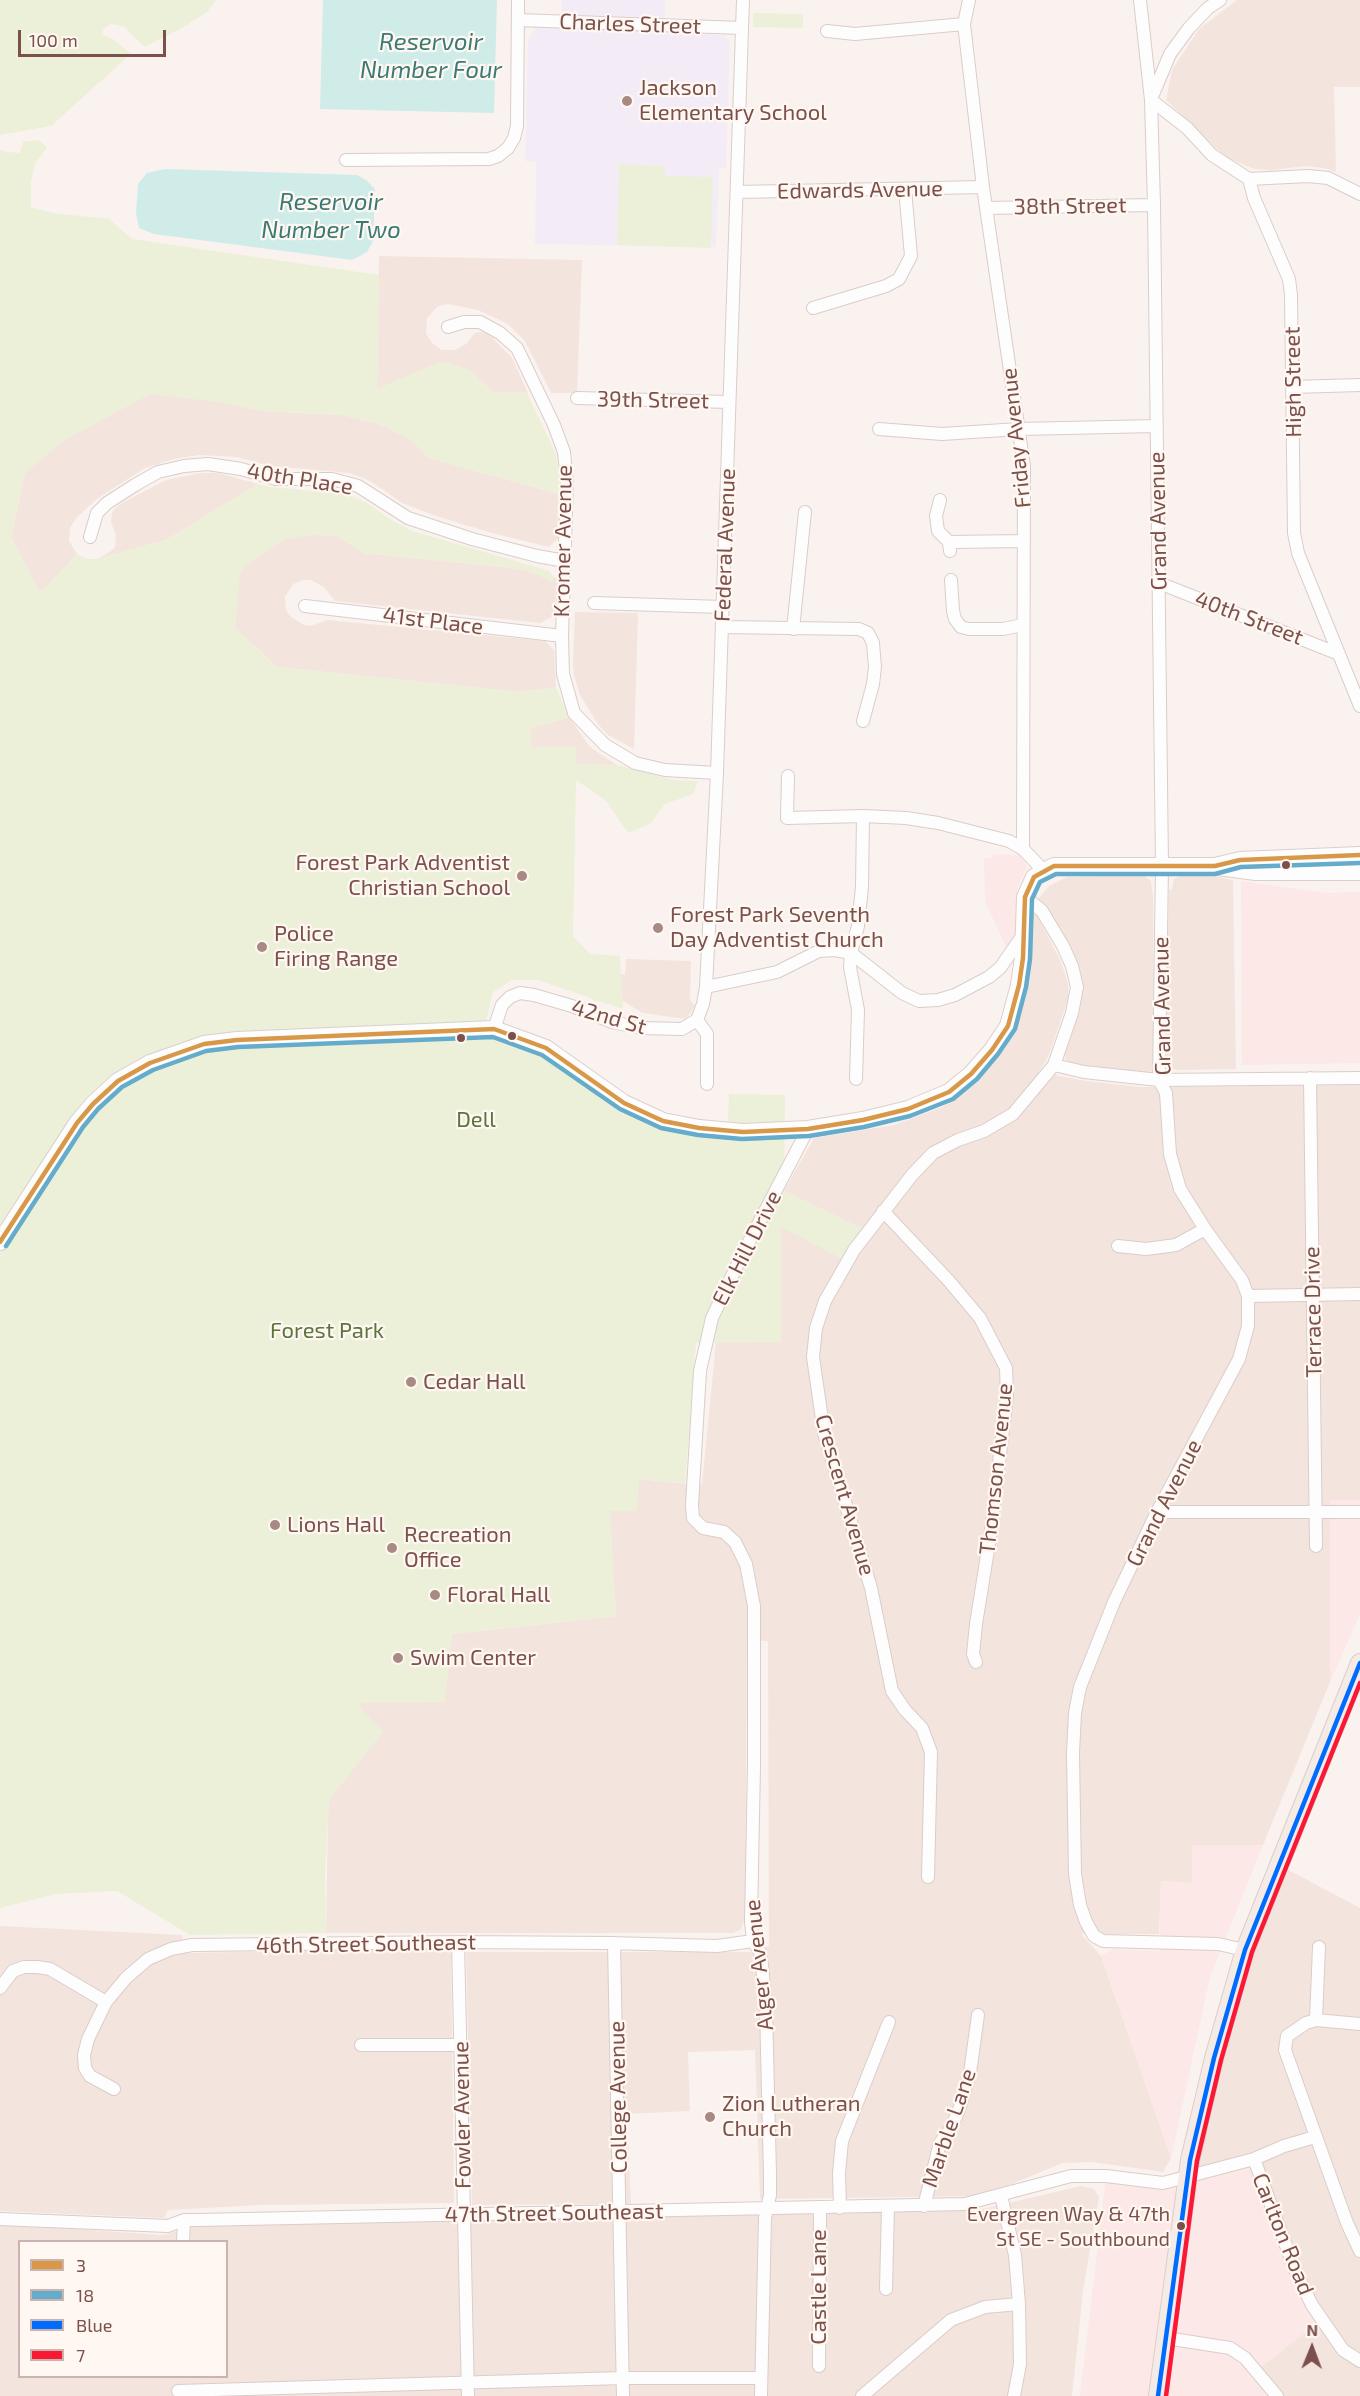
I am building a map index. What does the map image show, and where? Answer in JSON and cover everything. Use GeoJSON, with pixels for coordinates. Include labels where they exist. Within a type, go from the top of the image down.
{"type":"FeatureCollection","features":[{"type":"Feature","properties":{"kind":"main road"},"geometry":{"type":"LineString","coordinates":[[1305,865],[1360,855]]}},
{"type":"Feature","properties":{"kind":"main road"},"geometry":{"type":"LineString","coordinates":[[0,1242],[78,1123],[93,1104],[118,1081],[150,1063],[204,1044],[237,1040],[494,1029],[546,1048],[624,1103],[663,1121],[699,1128],[743,1132],[808,1130],[908,1109],[949,1092],[971,1074],[992,1050],[1008,1026],[1019,985],[1024,934],[1024,897],[1034,877],[1054,866],[1162,864],[1215,866],[1240,860],[1360,872]]}},
{"type":"Feature","properties":{"kind":"main road"},"geometry":{"type":"LineString","coordinates":[[1158,2396],[1187,2177],[1214,2058],[1245,1950],[1360,1663]]}},
{"type":"Feature","properties":{"kind":"street"},"geometry":{"type":"LineString","coordinates":[[346,160],[489,159],[498,156],[508,148],[516,133],[518,0]]}},
{"type":"Feature","properties":{"kind":"street","name":"Federal Avenue"},"geometry":{"type":"LineString","coordinates":[[697,1020],[706,987],[717,773],[743,0]]}},
{"type":"Feature","properties":{"kind":"street","name":"Friday Avenue"},"geometry":{"type":"LineString","coordinates":[[969,0],[964,24],[983,187],[1019,429],[1025,492],[1023,849]]}},
{"type":"Feature","properties":{"kind":"street","name":"Grand Avenue"},"geometry":{"type":"LineString","coordinates":[[1140,0],[1151,100],[1154,205],[1162,864],[1159,1080],[1166,1093],[1170,1154],[1180,1189],[1205,1229],[1242,1280],[1248,1296],[1248,1326],[1239,1359],[1157,1512],[1114,1602],[1078,1694],[1073,1753],[1072,1833],[1076,1887],[1086,1922],[1095,1936],[1103,1941],[1218,1944],[1245,1950]]}},
{"type":"Feature","properties":{"kind":"street"},"geometry":{"type":"LineString","coordinates":[[1220,0],[1208,8],[1189,28],[1170,54],[1151,100],[1187,128],[1212,154],[1249,179],[1308,176],[1328,178],[1360,194]]}},
{"type":"Feature","properties":{"kind":"street","name":"Charles Street"},"geometry":{"type":"LineString","coordinates":[[518,20],[742,28]]}},
{"type":"Feature","properties":{"kind":"street"},"geometry":{"type":"LineString","coordinates":[[827,31],[855,34],[964,24]]}},
{"type":"Feature","properties":{"kind":"street","name":"High Street"},"geometry":{"type":"LineString","coordinates":[[1249,179],[1254,198],[1288,279],[1291,295],[1294,533],[1298,553],[1360,706]]}},
{"type":"Feature","properties":{"kind":"street","name":"Edwards Avenue"},"geometry":{"type":"LineString","coordinates":[[737,192],[983,187]]}},
{"type":"Feature","properties":{"kind":"street"},"geometry":{"type":"LineString","coordinates":[[813,308],[886,286],[899,279],[911,256],[905,189]]}},
{"type":"Feature","properties":{"kind":"street","name":"38th Street"},"geometry":{"type":"LineString","coordinates":[[986,208],[1154,205]]}},
{"type":"Feature","properties":{"kind":"street","name":"Kromer Avenue"},"geometry":{"type":"LineString","coordinates":[[448,327],[464,322],[480,322],[500,333],[517,348],[555,425],[564,452],[567,481],[563,674],[574,713],[605,746],[634,763],[665,770],[717,773]]}},
{"type":"Feature","properties":{"kind":"street"},"geometry":{"type":"LineString","coordinates":[[1293,387],[1360,386]]}},
{"type":"Feature","properties":{"kind":"street","name":"39th Street"},"geometry":{"type":"LineString","coordinates":[[577,398],[729,402]]}},
{"type":"Feature","properties":{"kind":"street"},"geometry":{"type":"LineString","coordinates":[[879,429],[942,434],[1019,429],[1156,426]]}},
{"type":"Feature","properties":{"kind":"street","name":"40th Place"},"geometry":{"type":"LineString","coordinates":[[90,537],[97,513],[107,503],[135,485],[158,472],[184,466],[208,464],[240,469],[276,479],[332,480],[358,486],[408,518],[472,539],[564,561]]}},
{"type":"Feature","properties":{"kind":"street"},"geometry":{"type":"LineString","coordinates":[[940,500],[936,516],[938,531],[950,547],[1024,541]]}},
{"type":"Feature","properties":{"kind":"street"},"geometry":{"type":"LineString","coordinates":[[793,629],[805,512]]}},
{"type":"Feature","properties":{"kind":"street"},"geometry":{"type":"LineString","coordinates":[[951,580],[953,611],[961,627],[1003,629],[1023,625]]}},
{"type":"Feature","properties":{"kind":"street","name":"40th Street"},"geometry":{"type":"LineString","coordinates":[[1159,583],[1339,654]]}},
{"type":"Feature","properties":{"kind":"street"},"geometry":{"type":"LineString","coordinates":[[594,603],[723,606]]}},
{"type":"Feature","properties":{"kind":"street","name":"41st Place"},"geometry":{"type":"LineString","coordinates":[[305,606],[562,636]]}},
{"type":"Feature","properties":{"kind":"street"},"geometry":{"type":"LineString","coordinates":[[722,627],[859,629],[868,633],[873,643],[875,667],[863,721]]}},
{"type":"Feature","properties":{"kind":"street"},"geometry":{"type":"LineString","coordinates":[[788,776],[787,818],[863,816],[906,818],[938,824],[999,838],[1023,849],[1044,871]]}},
{"type":"Feature","properties":{"kind":"street"},"geometry":{"type":"LineString","coordinates":[[856,1079],[858,1010],[850,967],[862,888],[863,816]]}},
{"type":"Feature","properties":{"kind":"street","name":"Crescent Avenue"},"geometry":{"type":"LineString","coordinates":[[928,1877],[931,1752],[922,1728],[892,1692],[871,1588],[824,1432],[813,1357],[816,1328],[825,1301],[854,1250],[883,1211],[933,1153],[958,1140],[984,1131],[1013,1114],[1054,1065],[1072,1013],[1077,987],[1072,966],[1063,946],[1042,911],[1024,897]]}},
{"type":"Feature","properties":{"kind":"street"},"geometry":{"type":"LineString","coordinates":[[706,987],[777,972],[819,951],[835,950],[851,953],[902,993],[920,1001],[938,1000],[955,995],[989,977],[1000,968],[1024,934]]}},
{"type":"Feature","properties":{"kind":"street","name":"42nd St"},"geometry":{"type":"LineString","coordinates":[[494,1029],[502,1005],[510,997],[520,993],[543,998],[612,1022],[641,1028],[682,1029],[697,1020]]}},
{"type":"Feature","properties":{"kind":"street"},"geometry":{"type":"LineString","coordinates":[[697,1020],[707,1034],[706,1084]]}},
{"type":"Feature","properties":{"kind":"street"},"geometry":{"type":"LineString","coordinates":[[1054,1065],[1084,1072],[1159,1080],[1360,1078]]}},
{"type":"Feature","properties":{"kind":"street","name":"Terrace Drive"},"geometry":{"type":"LineString","coordinates":[[1310,1078],[1316,1546]]}},
{"type":"Feature","properties":{"kind":"street","name":"Elk Hill Drive"},"geometry":{"type":"LineString","coordinates":[[754,1606],[746,1564],[735,1542],[724,1532],[703,1528],[693,1518],[700,1371],[712,1318],[808,1130]]}},
{"type":"Feature","properties":{"kind":"street","name":"Thomson Avenue"},"geometry":{"type":"LineString","coordinates":[[883,1211],[950,1281],[980,1318],[1006,1368],[1007,1396],[990,1537],[976,1624],[973,1654],[976,1662]]}},
{"type":"Feature","properties":{"kind":"street"},"geometry":{"type":"LineString","coordinates":[[1118,1246],[1146,1250],[1176,1245],[1205,1229]]}},
{"type":"Feature","properties":{"kind":"street"},"geometry":{"type":"LineString","coordinates":[[1248,1296],[1360,1294]]}},
{"type":"Feature","properties":{"kind":"street"},"geometry":{"type":"LineString","coordinates":[[1157,1512],[1360,1512]]}},
{"type":"Feature","properties":{"kind":"street","name":"Alger Avenue"},"geometry":{"type":"LineString","coordinates":[[754,1606],[751,1922],[753,1941],[760,1952],[766,2009],[770,2174],[765,2218],[761,2396]]}},
{"type":"Feature","properties":{"kind":"street","name":"46th Street Southeast"},"geometry":{"type":"LineString","coordinates":[[114,2089],[90,2076],[85,2068],[84,2055],[88,2039],[106,2002],[126,1978],[148,1959],[171,1949],[192,1945],[458,1942],[717,1946],[753,1941]]}},
{"type":"Feature","properties":{"kind":"street","name":"Fowler Avenue"},"geometry":{"type":"LineString","coordinates":[[458,1942],[468,2390]]}},
{"type":"Feature","properties":{"kind":"street","name":"College Avenue"},"geometry":{"type":"LineString","coordinates":[[614,1943],[623,2396]]}},
{"type":"Feature","properties":{"kind":"street"},"geometry":{"type":"LineString","coordinates":[[1316,2020],[1318,1947]]}},
{"type":"Feature","properties":{"kind":"street"},"geometry":{"type":"LineString","coordinates":[[0,1988],[14,1971],[24,1967],[37,1967],[50,1969],[106,2002]]}},
{"type":"Feature","properties":{"kind":"street","name":"Marble Lane"},"geometry":{"type":"LineString","coordinates":[[924,2206],[940,2143],[950,2130],[959,2110],[970,2073],[978,2015]]}},
{"type":"Feature","properties":{"kind":"street"},"geometry":{"type":"LineString","coordinates":[[1360,2024],[1316,2020],[1306,2022],[1287,2036],[1285,2050],[1347,2223],[1360,2251]]}},
{"type":"Feature","properties":{"kind":"street"},"geometry":{"type":"LineString","coordinates":[[840,2208],[839,2173],[842,2141],[889,2022]]}},
{"type":"Feature","properties":{"kind":"street"},"geometry":{"type":"LineString","coordinates":[[360,2045],[461,2045]]}},
{"type":"Feature","properties":{"kind":"street","name":"47th Street Southeast"},"geometry":{"type":"LineString","coordinates":[[0,2219],[168,2226],[184,2220],[965,2204],[1071,2176],[1106,2176],[1163,2183],[1254,2160],[1284,2146],[1316,2137]]}},
{"type":"Feature","properties":{"kind":"street","name":"Carlton Road"},"geometry":{"type":"LineString","coordinates":[[1254,2160],[1295,2270],[1312,2305],[1343,2350],[1360,2361]]}},
{"type":"Feature","properties":{"kind":"street"},"geometry":{"type":"LineString","coordinates":[[1001,2196],[1014,2255],[1019,2304],[1020,2364],[1014,2396]]}},
{"type":"Feature","properties":{"kind":"street"},"geometry":{"type":"LineString","coordinates":[[886,2289],[888,2207]]}},
{"type":"Feature","properties":{"kind":"street","name":"Castle Lane"},"geometry":{"type":"LineString","coordinates":[[819,2366],[820,2208]]}},
{"type":"Feature","properties":{"kind":"street"},"geometry":{"type":"LineString","coordinates":[[183,2240],[184,2220]]}},
{"type":"Feature","properties":{"kind":"street"},"geometry":{"type":"LineString","coordinates":[[862,2396],[951,2320],[985,2307],[1019,2304]]}},
{"type":"Feature","properties":{"kind":"street"},"geometry":{"type":"LineString","coordinates":[[1166,2338],[1230,2348],[1245,2358],[1277,2396]]}},
{"type":"Feature","properties":{"kind":"street"},"geometry":{"type":"LineString","coordinates":[[178,2378],[177,2393],[468,2390],[623,2378],[762,2378]]}},
{"type":"Feature","properties":{"kind":"shaded area","name":"Jackson Elementary School"},"geometry":{"type":"Polygon","coordinates":[[[562,0],[665,0],[665,29],[704,30],[704,34],[724,35],[730,41],[726,168],[719,169],[716,247],[535,244],[536,162],[525,161],[528,40],[537,26],[561,26],[562,0]]]}},
{"type":"Feature","properties":{"kind":"shaded area"},"geometry":{"type":"Polygon","coordinates":[[[1237,0],[1360,0],[1360,87],[1334,87],[1336,172],[1306,166],[1271,170],[1254,169],[1226,157],[1166,100],[1172,70],[1199,29],[1237,0]]]}},
{"type":"Feature","properties":{"kind":"shaded area"},"geometry":{"type":"Polygon","coordinates":[[[379,256],[582,260],[577,393],[551,393],[525,341],[508,324],[478,310],[448,304],[438,306],[427,318],[426,333],[432,343],[442,350],[455,350],[466,344],[475,333],[490,335],[512,358],[528,393],[493,392],[469,370],[377,389],[379,256]]]}},
{"type":"Feature","properties":{"kind":"shaded area"},"geometry":{"type":"Polygon","coordinates":[[[146,389],[192,393],[262,411],[342,415],[379,424],[412,440],[429,458],[559,494],[558,538],[549,547],[436,516],[402,503],[372,482],[350,473],[270,466],[237,457],[199,455],[174,459],[145,468],[98,498],[76,518],[70,528],[69,541],[77,554],[40,594],[11,537],[25,473],[60,443],[146,389]]]}},
{"type":"Feature","properties":{"kind":"shaded area"},"geometry":{"type":"Polygon","coordinates":[[[200,473],[218,473],[258,484],[166,540],[98,559],[115,547],[116,535],[111,522],[112,512],[120,504],[166,480],[200,473]]]}},
{"type":"Feature","properties":{"kind":"shaded area"},"geometry":{"type":"Polygon","coordinates":[[[292,533],[337,536],[364,553],[522,569],[556,578],[555,611],[552,617],[540,623],[335,601],[324,587],[311,580],[293,584],[285,597],[286,610],[291,617],[304,625],[310,626],[328,620],[545,641],[554,650],[556,687],[519,692],[277,667],[235,628],[239,570],[292,533]]]}},
{"type":"Feature","properties":{"kind":"shaded area"},"geometry":{"type":"Polygon","coordinates":[[[575,612],[638,613],[634,749],[608,735],[597,723],[580,695],[573,664],[575,612]]]}},
{"type":"Feature","properties":{"kind":"shaded area"},"geometry":{"type":"Polygon","coordinates":[[[569,717],[590,747],[617,765],[531,763],[531,728],[569,717]]]}},
{"type":"Feature","properties":{"kind":"shaded area"},"geometry":{"type":"Polygon","coordinates":[[[993,854],[1020,855],[1027,866],[1017,890],[1017,935],[1006,947],[985,901],[984,858],[992,858],[993,854]]]}},
{"type":"Feature","properties":{"kind":"shaded area"},"geometry":{"type":"Polygon","coordinates":[[[1185,874],[1209,875],[1233,880],[1236,1069],[1178,1070],[1171,1068],[1165,1060],[1169,890],[1172,889],[1174,879],[1185,874]]]}},
{"type":"Feature","properties":{"kind":"shaded area"},"geometry":{"type":"Polygon","coordinates":[[[1144,876],[1151,881],[1154,1029],[1153,1068],[1150,1074],[1070,1063],[1065,1059],[1064,1052],[1082,988],[1076,959],[1038,899],[1049,886],[1067,877],[1144,876]]]}},
{"type":"Feature","properties":{"kind":"shaded area"},"geometry":{"type":"Polygon","coordinates":[[[1241,881],[1326,893],[1360,892],[1360,1063],[1242,1065],[1241,881]]]}},
{"type":"Feature","properties":{"kind":"shaded area"},"geometry":{"type":"Polygon","coordinates":[[[1031,914],[1037,915],[1061,962],[1068,984],[1068,999],[1049,1055],[1039,1072],[1086,1081],[1141,1087],[1360,1085],[1360,1500],[1330,1501],[1330,1682],[1263,1845],[1192,1845],[1192,1883],[1161,1881],[1159,1934],[1081,1934],[1101,1956],[1171,2158],[1163,2172],[1092,2162],[1063,2163],[982,2196],[760,2199],[755,2050],[688,2052],[690,2111],[627,2114],[631,2204],[472,2205],[466,1952],[751,1952],[769,1946],[768,1641],[747,1640],[745,1919],[740,1930],[733,1933],[326,1933],[330,1702],[444,1702],[452,1634],[616,1616],[609,1511],[639,1479],[702,1485],[716,1342],[781,1342],[781,1227],[862,1229],[784,1191],[814,1138],[894,1125],[942,1107],[977,1082],[1006,1047],[1026,996],[1031,914]]]}},
{"type":"Feature","properties":{"kind":"shaded area"},"geometry":{"type":"Polygon","coordinates":[[[626,959],[691,961],[690,1000],[695,1006],[686,1019],[643,1013],[614,996],[616,973],[625,975],[626,959]]]}},
{"type":"Feature","properties":{"kind":"shaded area"},"geometry":{"type":"Polygon","coordinates":[[[1330,1500],[1360,1500],[1360,1614],[1330,1682],[1330,1500]]]}},
{"type":"Feature","properties":{"kind":"shaded area"},"geometry":{"type":"Polygon","coordinates":[[[1192,1845],[1263,1845],[1210,1977],[1171,2158],[1101,1956],[1113,1949],[1159,1951],[1161,1881],[1192,1883],[1192,1845]]]}},
{"type":"Feature","properties":{"kind":"shaded area"},"geometry":{"type":"Polygon","coordinates":[[[1279,1865],[1360,1908],[1360,2396],[1277,2396],[1256,2371],[1187,2177],[1279,1865]]]}},
{"type":"Feature","properties":{"kind":"shaded area"},"geometry":{"type":"Polygon","coordinates":[[[0,1926],[182,1935],[184,1953],[451,1948],[454,2203],[261,2205],[168,2210],[164,2218],[0,2211],[0,1926]]]}},
{"type":"Feature","properties":{"kind":"shaded area"},"geometry":{"type":"Polygon","coordinates":[[[1254,2159],[1322,2320],[1256,2371],[1283,2396],[1080,2396],[1106,2176],[1163,2183],[1254,2159]]]}},
{"type":"Feature","properties":{"kind":"shaded area"},"geometry":{"type":"Polygon","coordinates":[[[1081,2186],[1094,2189],[1099,2197],[1083,2291],[1072,2396],[0,2396],[0,2224],[163,2235],[195,2226],[978,2210],[1081,2186]]]}},
{"type":"Feature","properties":{"kind":"green space"},"geometry":{"type":"Polygon","coordinates":[[[0,0],[216,0],[207,12],[145,47],[123,26],[111,24],[104,28],[102,34],[113,39],[131,54],[51,126],[0,135],[0,0]]]}},
{"type":"Feature","properties":{"kind":"green space"},"geometry":{"type":"Polygon","coordinates":[[[753,13],[803,14],[803,28],[753,27],[753,13]]]}},
{"type":"Feature","properties":{"kind":"green space","name":"Forest Park"},"geometry":{"type":"Polygon","coordinates":[[[38,140],[47,147],[35,164],[31,182],[31,207],[53,213],[109,219],[132,239],[379,275],[377,389],[442,361],[469,370],[493,392],[527,393],[556,454],[560,480],[559,494],[429,458],[412,440],[379,424],[342,415],[262,411],[218,402],[150,394],[63,441],[25,473],[11,537],[39,592],[77,554],[87,559],[98,559],[166,540],[258,484],[347,494],[366,502],[393,521],[415,532],[550,571],[556,578],[553,577],[554,582],[522,569],[364,553],[337,536],[313,535],[290,538],[277,544],[244,567],[240,574],[235,627],[277,667],[519,692],[556,687],[569,717],[531,728],[531,747],[576,747],[576,764],[617,765],[674,780],[698,781],[693,794],[665,804],[650,824],[628,833],[606,801],[576,780],[573,936],[590,954],[620,956],[623,1009],[596,1002],[538,980],[512,980],[493,992],[486,1021],[488,1036],[546,1051],[570,1071],[572,1078],[624,1115],[627,1112],[727,1138],[729,1094],[785,1095],[784,1191],[862,1229],[843,1259],[781,1227],[781,1342],[696,1343],[685,1483],[639,1479],[637,1511],[610,1511],[616,1616],[452,1634],[445,1702],[359,1703],[361,1709],[383,1732],[329,1800],[325,1873],[326,1933],[190,1935],[117,1891],[56,1894],[0,1908],[0,149],[20,153],[23,142],[38,140]]]}},
{"type":"Feature","properties":{"kind":"green space"},"geometry":{"type":"Polygon","coordinates":[[[619,164],[663,166],[666,176],[713,177],[711,248],[617,245],[619,164]]]}},
{"type":"Feature","properties":{"kind":"water","name":"Reservoir Number Four"},"geometry":{"type":"Polygon","coordinates":[[[323,0],[497,0],[494,113],[320,109],[323,0]]]}},
{"type":"Feature","properties":{"kind":"water","name":"Reservoir Number Two"},"geometry":{"type":"Polygon","coordinates":[[[165,169],[357,175],[375,189],[373,241],[367,252],[352,260],[154,234],[139,228],[136,213],[138,184],[147,173],[165,169]]]}},
{"type":"Feature","properties":{"kind":"transit line","name":"3"},"geometry":{"type":"LineString","coordinates":[[0,1242],[77,1123],[93,1104],[118,1081],[150,1063],[204,1044],[237,1040],[494,1029],[546,1048],[624,1103],[663,1121],[699,1128],[743,1132],[808,1129],[863,1120],[908,1109],[949,1092],[971,1074],[992,1050],[1008,1026],[1019,985],[1023,958],[1025,897],[1034,877],[1054,866],[1215,866],[1240,860],[1360,855]]}},
{"type":"Feature","properties":{"kind":"transit line","name":"18"},"geometry":{"type":"LineString","coordinates":[[6,1246],[83,1127],[98,1109],[122,1087],[153,1070],[206,1051],[238,1047],[493,1037],[542,1055],[620,1109],[661,1128],[698,1135],[742,1139],[809,1136],[864,1127],[910,1116],[953,1099],[977,1079],[1015,1029],[1026,987],[1030,959],[1032,899],[1040,882],[1056,874],[1215,874],[1241,867],[1360,863]]}},
{"type":"Feature","properties":{"kind":"transit line","name":"Blue"},"geometry":{"type":"LineString","coordinates":[[1158,2396],[1190,2160],[1214,2058],[1245,1950],[1360,1663]]}},
{"type":"Feature","properties":{"kind":"transit line","name":"7"},"geometry":{"type":"LineString","coordinates":[[1166,2396],[1197,2161],[1221,2060],[1252,1952],[1360,1683]]}},
{"type":"Feature","properties":{"kind":"place","name":"Jackson Elementary School"},"geometry":{"type":"Point","coordinates":[627,101]}},
{"type":"Feature","properties":{"kind":"place","name":"Forest Park Adventist Christian School"},"geometry":{"type":"Point","coordinates":[522,876]}},
{"type":"Feature","properties":{"kind":"place","name":"Forest Park Seventh Day Adventist Church"},"geometry":{"type":"Point","coordinates":[658,928]}},
{"type":"Feature","properties":{"kind":"place","name":"Police Firing Range"},"geometry":{"type":"Point","coordinates":[262,947]}},
{"type":"Feature","properties":{"kind":"place","name":"Cedar Hall"},"geometry":{"type":"Point","coordinates":[411,1382]}},
{"type":"Feature","properties":{"kind":"place","name":"Lions Hall"},"geometry":{"type":"Point","coordinates":[275,1525]}},
{"type":"Feature","properties":{"kind":"place","name":"Recreation Office"},"geometry":{"type":"Point","coordinates":[392,1548]}},
{"type":"Feature","properties":{"kind":"place","name":"Floral Hall"},"geometry":{"type":"Point","coordinates":[435,1595]}},
{"type":"Feature","properties":{"kind":"place","name":"Swim Center"},"geometry":{"type":"Point","coordinates":[398,1658]}},
{"type":"Feature","properties":{"kind":"place","name":"Zion Lutheran Church"},"geometry":{"type":"Point","coordinates":[710,2117]}},
{"type":"Feature","properties":{"kind":"place","name":"Evergreen Way & 47th St SE - Southbound"},"geometry":{"type":"Point","coordinates":[1181,2226]}},
{"type":"Feature","properties":{"kind":"park label","name":"Dell"},"geometry":{"type":"Point","coordinates":[476,1120]}}]}
